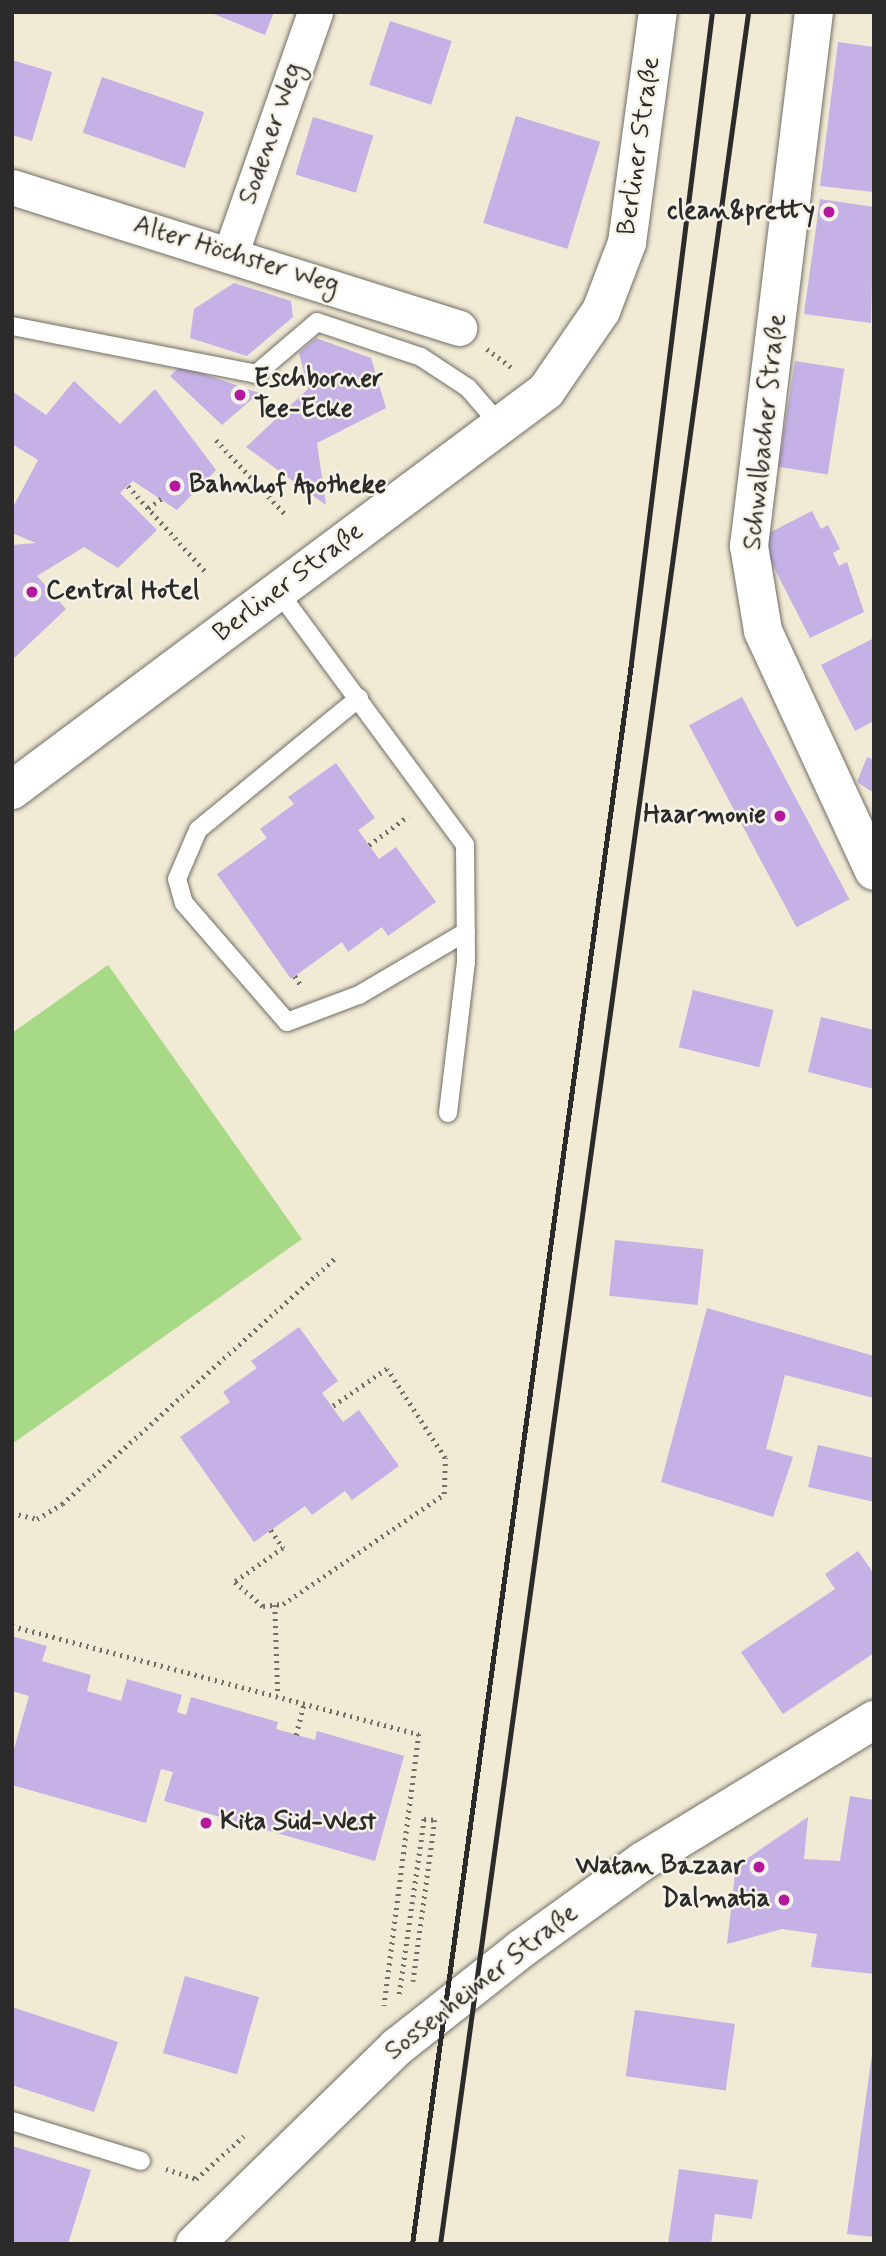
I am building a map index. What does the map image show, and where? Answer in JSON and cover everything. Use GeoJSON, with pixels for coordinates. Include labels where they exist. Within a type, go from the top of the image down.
{"type":"FeatureCollection","features":[{"type":"Feature","properties":{"kind":"street","name":"Sodener Weg"},"geometry":{"type":"LineString","coordinates":[[230,255],[315,12]]}},
{"type":"Feature","properties":{"kind":"street","name":"Berliner Straße"},"geometry":{"type":"LineString","coordinates":[[12,790],[546,391],[601,311],[627,243],[658,12]]}},
{"type":"Feature","properties":{"kind":"street","name":"Schwalbacher Straße"},"geometry":{"type":"LineString","coordinates":[[814,12],[750,546],[763,631],[874,871]]}},
{"type":"Feature","properties":{"kind":"street","name":"Alter Höchster Weg"},"geometry":{"type":"LineString","coordinates":[[12,187],[459,327]]}},
{"type":"Feature","properties":{"kind":"street","name":"Sossenheimer Straße"},"geometry":{"type":"LineString","coordinates":[[195,2244],[397,2047],[521,1949],[643,1861],[874,1720]]}},
{"type":"Feature","properties":{"kind":"lane"},"geometry":{"type":"LineString","coordinates":[[12,326],[256,374],[317,321],[421,356],[468,388],[500,426]]}},
{"type":"Feature","properties":{"kind":"lane"},"geometry":{"type":"LineString","coordinates":[[278,591],[465,845],[466,933],[448,1114]]}},
{"type":"Feature","properties":{"kind":"lane"},"geometry":{"type":"LineString","coordinates":[[359,698],[198,830],[177,879],[184,903],[287,1022],[359,995],[466,933]]}},
{"type":"Feature","properties":{"kind":"lane"},"geometry":{"type":"LineString","coordinates":[[12,2121],[141,2161]]}},
{"type":"Feature","properties":{"kind":"path"},"geometry":{"type":"LineString","coordinates":[[459,327],[546,391]]}},
{"type":"Feature","properties":{"kind":"path"},"geometry":{"type":"LineString","coordinates":[[216,440],[285,514]]}},
{"type":"Feature","properties":{"kind":"path"},"geometry":{"type":"LineString","coordinates":[[128,486],[206,572]]}},
{"type":"Feature","properties":{"kind":"path"},"geometry":{"type":"LineString","coordinates":[[148,508],[161,499]]}},
{"type":"Feature","properties":{"kind":"path"},"geometry":{"type":"LineString","coordinates":[[369,845],[432,800]]}},
{"type":"Feature","properties":{"kind":"path"},"geometry":{"type":"LineString","coordinates":[[12,1513],[37,1519],[62,1504],[335,1258]]}},
{"type":"Feature","properties":{"kind":"path"},"geometry":{"type":"LineString","coordinates":[[271,1530],[283,1548],[235,1582],[262,1606],[275,1605],[444,1494],[445,1458],[387,1369],[332,1407]]}},
{"type":"Feature","properties":{"kind":"path"},"geometry":{"type":"LineString","coordinates":[[275,1605],[278,1696]]}},
{"type":"Feature","properties":{"kind":"path"},"geometry":{"type":"LineString","coordinates":[[12,1626],[419,1734],[383,2011],[399,1998],[412,1986],[435,1820],[424,1819],[399,1998]]}},
{"type":"Feature","properties":{"kind":"path"},"geometry":{"type":"LineString","coordinates":[[296,1735],[304,1703]]}},
{"type":"Feature","properties":{"kind":"path"},"geometry":{"type":"LineString","coordinates":[[141,2161],[196,2179],[248,2132]]}},
{"type":"Feature","properties":{"kind":"green space"},"geometry":{"type":"Polygon","coordinates":[[[108,965],[302,1239],[12,1444],[12,1033],[108,965]]]}},
{"type":"Feature","properties":{"kind":"building"},"geometry":{"type":"Polygon","coordinates":[[[209,12],[274,12],[265,35],[209,12]]]}},
{"type":"Feature","properties":{"kind":"building"},"geometry":{"type":"Polygon","coordinates":[[[390,21],[452,41],[431,105],[369,85],[390,21]]]}},
{"type":"Feature","properties":{"kind":"building"},"geometry":{"type":"Polygon","coordinates":[[[838,42],[874,47],[874,192],[820,186],[838,42]]]}},
{"type":"Feature","properties":{"kind":"building"},"geometry":{"type":"Polygon","coordinates":[[[12,60],[52,72],[32,141],[12,135],[12,60]]]}},
{"type":"Feature","properties":{"kind":"building"},"geometry":{"type":"Polygon","coordinates":[[[102,77],[204,112],[185,168],[83,133],[102,77]]]}},
{"type":"Feature","properties":{"kind":"building"},"geometry":{"type":"Polygon","coordinates":[[[516,116],[600,142],[567,249],[483,223],[516,116]]]}},
{"type":"Feature","properties":{"kind":"building"},"geometry":{"type":"Polygon","coordinates":[[[313,117],[373,135],[356,193],[295,174],[313,117]]]}},
{"type":"Feature","properties":{"kind":"building"},"geometry":{"type":"Polygon","coordinates":[[[820,199],[874,207],[871,323],[804,314],[820,199]]]}},
{"type":"Feature","properties":{"kind":"building"},"geometry":{"type":"Polygon","coordinates":[[[234,283],[291,301],[293,317],[247,356],[190,338],[194,309],[234,283]]]}},
{"type":"Feature","properties":{"kind":"building"},"geometry":{"type":"Polygon","coordinates":[[[316,338],[371,358],[386,408],[317,443],[326,505],[246,447],[308,389],[299,353],[316,338]]]}},
{"type":"Feature","properties":{"kind":"building"},"geometry":{"type":"Polygon","coordinates":[[[795,361],[844,369],[828,475],[778,467],[795,361]]]}},
{"type":"Feature","properties":{"kind":"building"},"geometry":{"type":"Polygon","coordinates":[[[181,366],[259,393],[222,425],[170,376],[181,366]]]}},
{"type":"Feature","properties":{"kind":"building"},"geometry":{"type":"Polygon","coordinates":[[[74,381],[120,424],[155,389],[216,470],[177,510],[133,481],[120,493],[157,530],[118,568],[84,547],[37,576],[66,609],[12,660],[12,545],[36,543],[12,533],[12,509],[38,460],[12,444],[12,391],[46,415],[74,381]]]}},
{"type":"Feature","properties":{"kind":"building"},"geometry":{"type":"Polygon","coordinates":[[[812,511],[821,529],[828,525],[840,549],[833,553],[839,566],[847,562],[864,612],[810,638],[759,538],[812,511]]]}},
{"type":"Feature","properties":{"kind":"building"},"geometry":{"type":"Polygon","coordinates":[[[874,638],[874,721],[855,731],[821,665],[874,638]]]}},
{"type":"Feature","properties":{"kind":"building"},"geometry":{"type":"Polygon","coordinates":[[[742,697],[850,899],[797,927],[689,725],[742,697]]]}},
{"type":"Feature","properties":{"kind":"building"},"geometry":{"type":"Polygon","coordinates":[[[867,757],[874,760],[874,793],[857,782],[867,757]]]}},
{"type":"Feature","properties":{"kind":"building"},"geometry":{"type":"Polygon","coordinates":[[[336,763],[375,818],[358,830],[379,859],[396,847],[436,902],[388,936],[382,927],[348,952],[342,942],[291,979],[217,874],[267,838],[260,829],[294,804],[288,797],[336,763]]]}},
{"type":"Feature","properties":{"kind":"building"},"geometry":{"type":"Polygon","coordinates":[[[693,990],[774,1010],[759,1067],[679,1047],[693,990]]]}},
{"type":"Feature","properties":{"kind":"building"},"geometry":{"type":"Polygon","coordinates":[[[821,1017],[874,1030],[874,1089],[808,1072],[821,1017]]]}},
{"type":"Feature","properties":{"kind":"building"},"geometry":{"type":"Polygon","coordinates":[[[615,1240],[704,1249],[698,1305],[609,1296],[615,1240]]]}},
{"type":"Feature","properties":{"kind":"building"},"geometry":{"type":"Polygon","coordinates":[[[707,1308],[874,1356],[874,1398],[785,1375],[766,1449],[793,1457],[773,1517],[661,1482],[707,1308]]]}},
{"type":"Feature","properties":{"kind":"building"},"geometry":{"type":"Polygon","coordinates":[[[299,1327],[338,1381],[322,1393],[343,1422],[359,1410],[399,1466],[352,1500],[345,1491],[312,1515],[305,1506],[254,1542],[180,1437],[230,1402],[223,1392],[257,1368],[251,1361],[299,1327]]]}},
{"type":"Feature","properties":{"kind":"building"},"geometry":{"type":"Polygon","coordinates":[[[818,1445],[874,1458],[874,1502],[808,1487],[818,1445]]]}},
{"type":"Feature","properties":{"kind":"building"},"geometry":{"type":"Polygon","coordinates":[[[858,1551],[874,1574],[874,1653],[783,1714],[741,1652],[835,1589],[825,1574],[858,1551]]]}},
{"type":"Feature","properties":{"kind":"building"},"geometry":{"type":"Polygon","coordinates":[[[12,1636],[47,1646],[42,1661],[91,1675],[87,1691],[121,1701],[127,1679],[182,1695],[177,1712],[186,1715],[191,1697],[278,1722],[276,1729],[315,1740],[317,1731],[404,1756],[375,1861],[164,1801],[173,1772],[161,1769],[146,1823],[12,1785],[12,1756],[29,1696],[12,1691],[12,1636]]]}},
{"type":"Feature","properties":{"kind":"building"},"geometry":{"type":"Polygon","coordinates":[[[850,1796],[874,1800],[874,1974],[811,1967],[817,1934],[782,1929],[727,1944],[736,1866],[808,1817],[804,1859],[840,1861],[850,1796]]]}},
{"type":"Feature","properties":{"kind":"building"},"geometry":{"type":"Polygon","coordinates":[[[185,1976],[259,1997],[237,2074],[163,2053],[185,1976]]]}},
{"type":"Feature","properties":{"kind":"building"},"geometry":{"type":"Polygon","coordinates":[[[12,2007],[118,2042],[94,2112],[12,2085],[12,2007]]]}},
{"type":"Feature","properties":{"kind":"building"},"geometry":{"type":"Polygon","coordinates":[[[635,2010],[735,2024],[726,2090],[626,2076],[635,2010]]]}},
{"type":"Feature","properties":{"kind":"building"},"geometry":{"type":"Polygon","coordinates":[[[872,2054],[874,2055],[874,2237],[847,2234],[872,2054]]]}},
{"type":"Feature","properties":{"kind":"building"},"geometry":{"type":"Polygon","coordinates":[[[12,2146],[91,2170],[68,2244],[12,2244],[12,2146]]]}},
{"type":"Feature","properties":{"kind":"building"},"geometry":{"type":"Polygon","coordinates":[[[679,2169],[758,2180],[752,2219],[715,2214],[711,2244],[668,2244],[679,2169]]]}},
{"type":"Feature","properties":{"kind":"railway"},"geometry":{"type":"LineString","coordinates":[[412,2244],[631,663],[712,12]]}},
{"type":"Feature","properties":{"kind":"railway"},"geometry":{"type":"LineString","coordinates":[[440,2244],[748,12]]}},
{"type":"Feature","properties":{"kind":"place","name":"clean&pretty"},"geometry":{"type":"Point","coordinates":[829,212]}},
{"type":"Feature","properties":{"kind":"place","name":"Eschborner Tee-Ecke"},"geometry":{"type":"Point","coordinates":[240,395]}},
{"type":"Feature","properties":{"kind":"place","name":"Bahnhof Apotheke"},"geometry":{"type":"Point","coordinates":[175,486]}},
{"type":"Feature","properties":{"kind":"place","name":"Central Hotel"},"geometry":{"type":"Point","coordinates":[32,592]}},
{"type":"Feature","properties":{"kind":"place","name":"Haarmonie"},"geometry":{"type":"Point","coordinates":[780,816]}},
{"type":"Feature","properties":{"kind":"place","name":"Kita Süd-West"},"geometry":{"type":"Point","coordinates":[206,1823]}},
{"type":"Feature","properties":{"kind":"place","name":"Watan Bazaar"},"geometry":{"type":"Point","coordinates":[759,1867]}},
{"type":"Feature","properties":{"kind":"place","name":"Dalmatia"},"geometry":{"type":"Point","coordinates":[784,1900]}}]}
